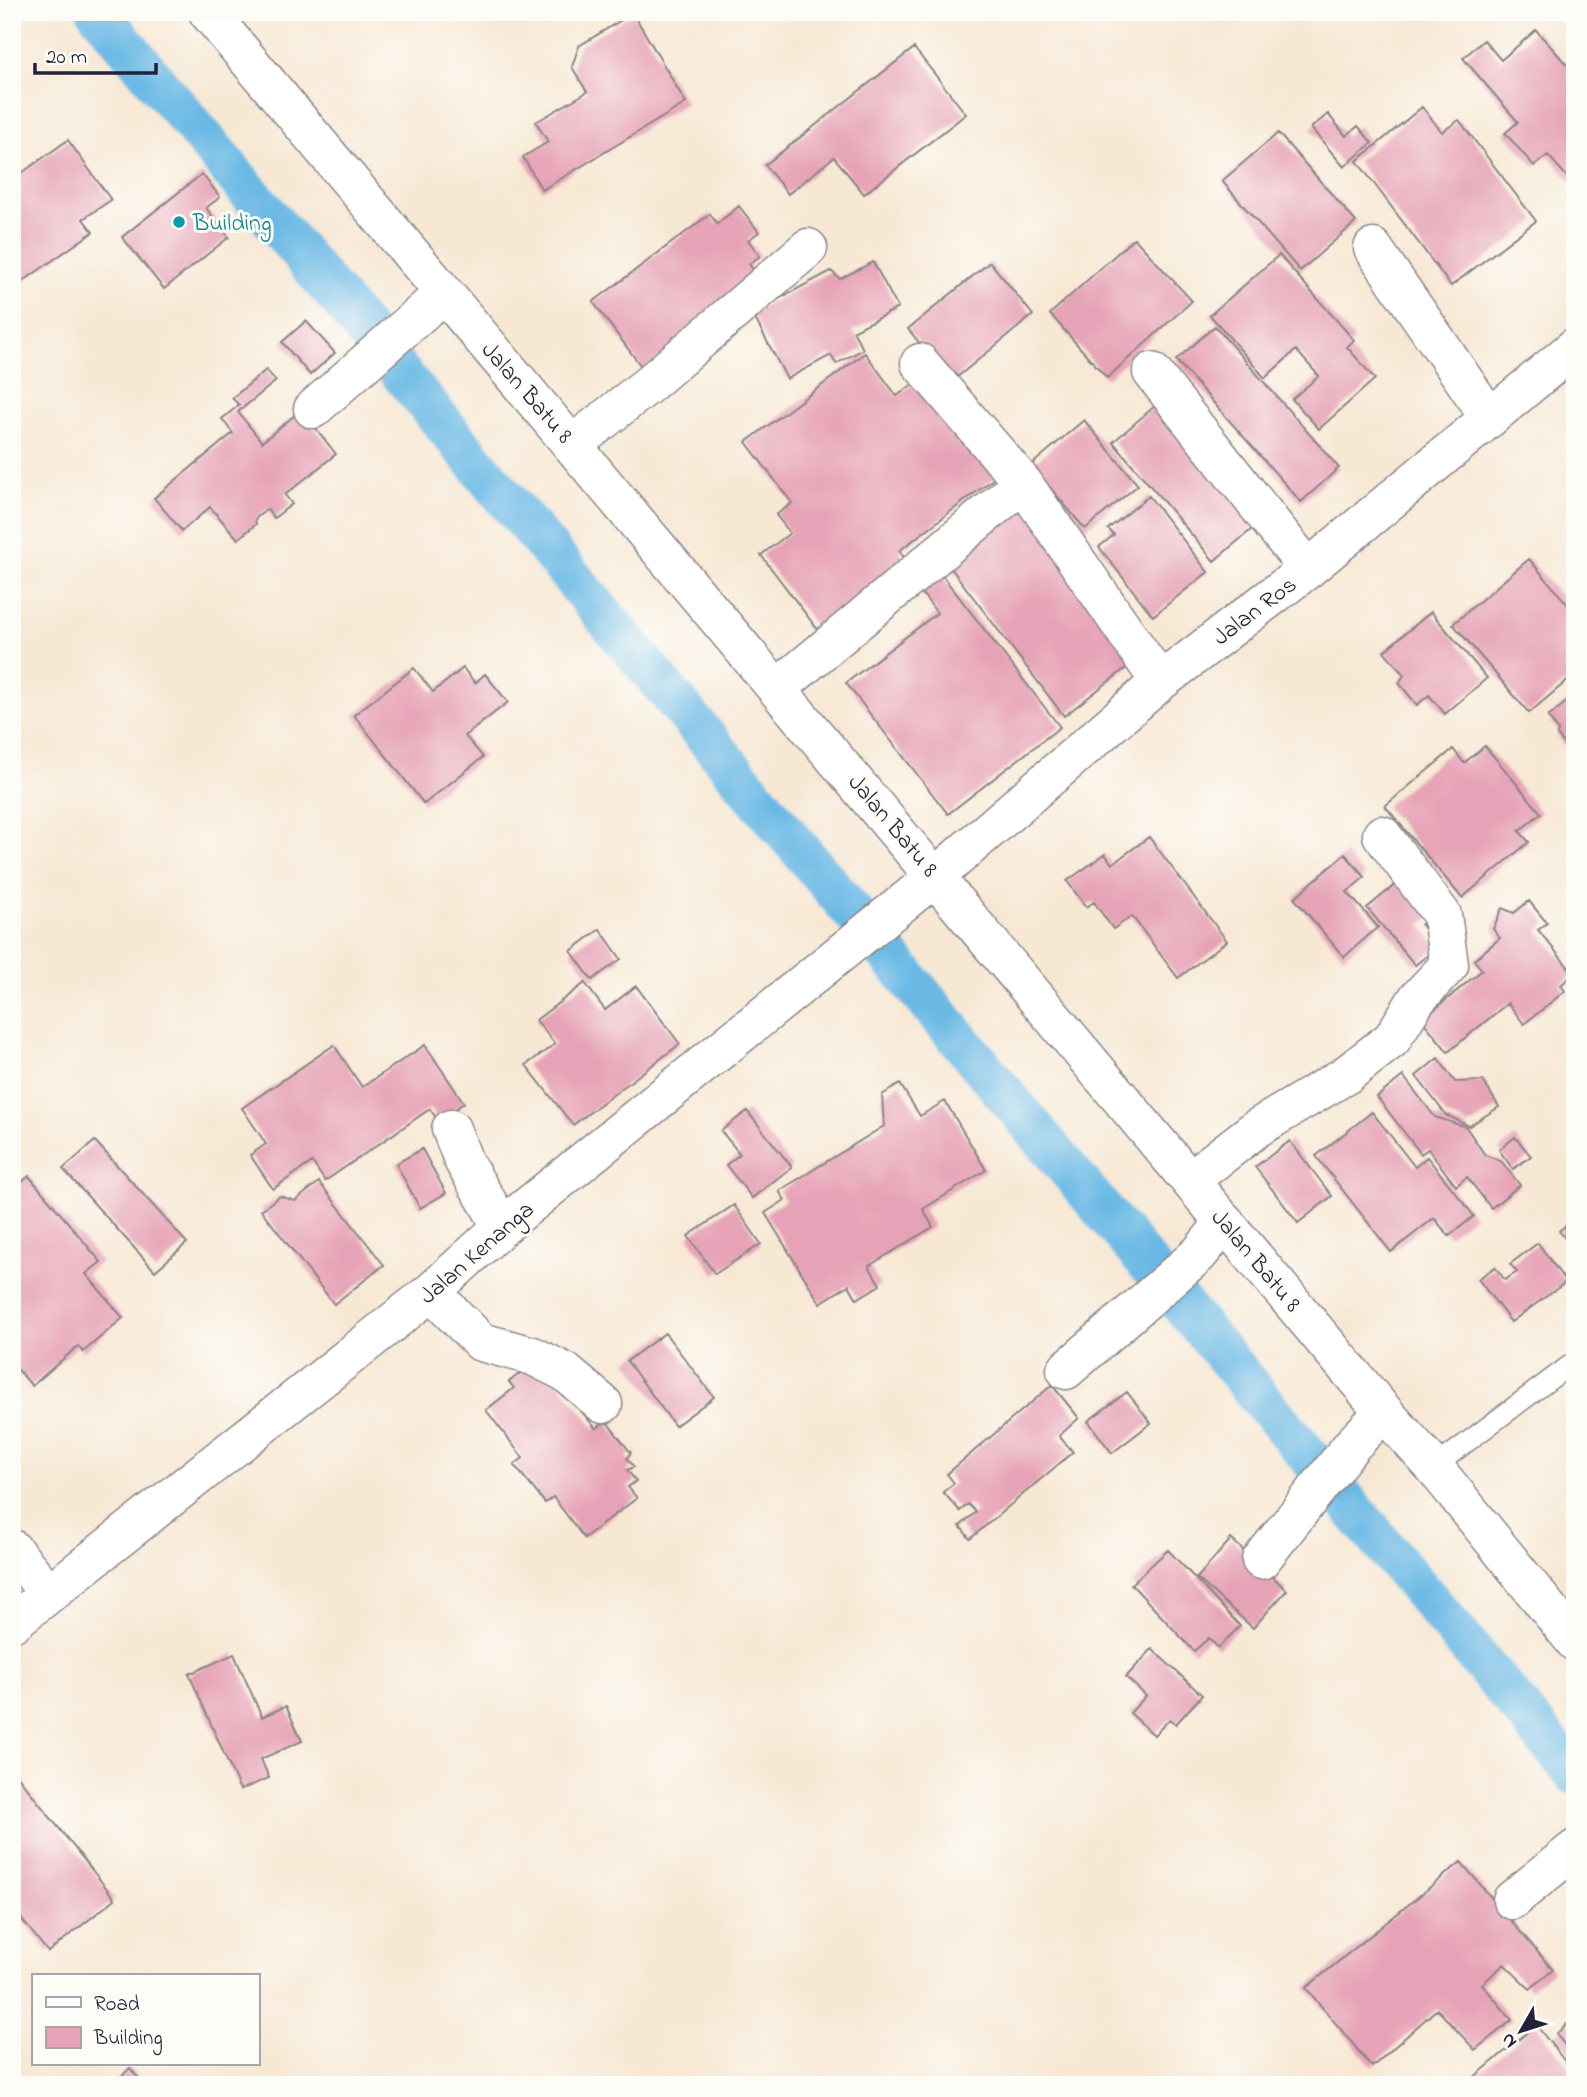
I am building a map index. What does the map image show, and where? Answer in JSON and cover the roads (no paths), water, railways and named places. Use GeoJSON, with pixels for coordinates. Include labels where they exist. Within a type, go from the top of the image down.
{"type":"FeatureCollection","features":[{"type":"Feature","properties":{"kind":"street","name":"Jalan Batu 8"},"geometry":{"type":"LineString","coordinates":[[219,18],[443,294],[778,688],[922,887],[1190,1180],[1384,1412],[1434,1467],[1575,1642]]}},
{"type":"Feature","properties":{"kind":"street"},"geometry":{"type":"LineString","coordinates":[[572,445],[648,385],[808,248]]}},
{"type":"Feature","properties":{"kind":"street"},"geometry":{"type":"LineString","coordinates":[[1373,248],[1490,418]]}},
{"type":"Feature","properties":{"kind":"street"},"geometry":{"type":"LineString","coordinates":[[313,409],[443,294]]}},
{"type":"Feature","properties":{"kind":"street","name":"Jalan Ros"},"geometry":{"type":"LineString","coordinates":[[922,887],[1160,682],[1308,569],[1575,347]]}},
{"type":"Feature","properties":{"kind":"street"},"geometry":{"type":"LineString","coordinates":[[920,363],[1023,483],[1160,682]]}},
{"type":"Feature","properties":{"kind":"street"},"geometry":{"type":"LineString","coordinates":[[1152,372],[1308,569]]}},
{"type":"Feature","properties":{"kind":"street"},"geometry":{"type":"LineString","coordinates":[[778,688],[1023,483]]}},
{"type":"Feature","properties":{"kind":"street"},"geometry":{"type":"LineString","coordinates":[[1190,1180],[1256,1128],[1346,1075],[1392,1039],[1417,999],[1449,965],[1442,915],[1382,835]]}},
{"type":"Feature","properties":{"kind":"street","name":"Jalan Kenanga"},"geometry":{"type":"LineString","coordinates":[[12,1623],[431,1292],[502,1227],[922,887]]}},
{"type":"Feature","properties":{"kind":"street"},"geometry":{"type":"LineString","coordinates":[[451,1129],[464,1162],[502,1227]]}},
{"type":"Feature","properties":{"kind":"street"},"geometry":{"type":"LineString","coordinates":[[1066,1370],[1199,1254],[1225,1222]]}},
{"type":"Feature","properties":{"kind":"street"},"geometry":{"type":"LineString","coordinates":[[431,1292],[481,1342],[533,1356],[565,1371],[603,1405]]}},
{"type":"Feature","properties":{"kind":"street"},"geometry":{"type":"LineString","coordinates":[[1261,1560],[1352,1445],[1384,1412]]}},
{"type":"Feature","properties":{"kind":"street"},"geometry":{"type":"LineString","coordinates":[[12,1549],[48,1592]]}},
{"type":"Feature","properties":{"kind":"street"},"geometry":{"type":"LineString","coordinates":[[1512,1900],[1570,1854]]}},
{"type":"Feature","properties":{"kind":"lane"},"geometry":{"type":"LineString","coordinates":[[1434,1467],[1575,1361]]}},
{"type":"Feature","properties":{"kind":"waterway"},"geometry":{"type":"LineString","coordinates":[[98,12],[1575,1774]]}},
{"type":"Feature","properties":{"kind":"place","name":"Building"},"geometry":{"type":"Point","coordinates":[179,222]}}]}
